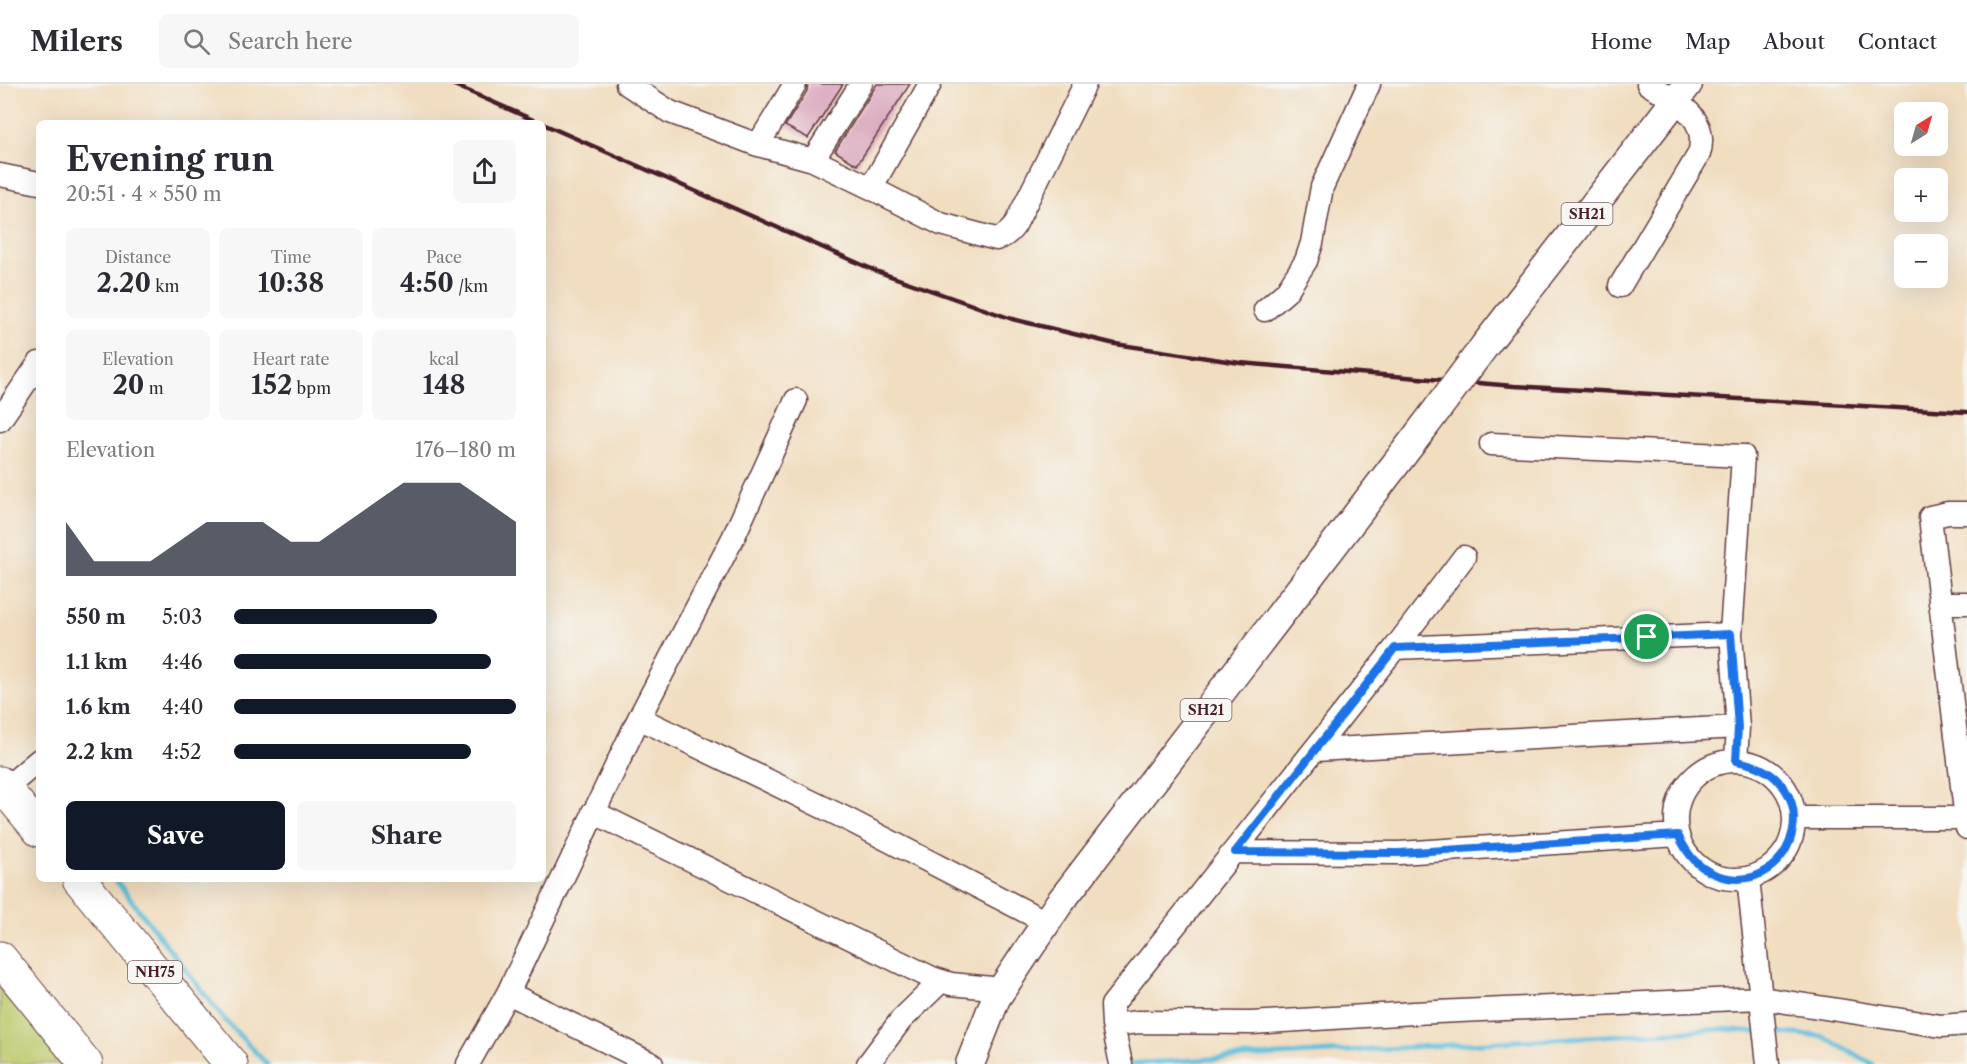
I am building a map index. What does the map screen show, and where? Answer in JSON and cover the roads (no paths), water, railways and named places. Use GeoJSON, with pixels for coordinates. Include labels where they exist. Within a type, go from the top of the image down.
{"type":"FeatureCollection","features":[{"type":"Feature","properties":{"kind":"highway"},"geometry":{"type":"LineString","coordinates":[[3,786],[36,826]]}},
{"type":"Feature","properties":{"kind":"highway","name":"NH75"},"geometry":{"type":"LineString","coordinates":[[81,882],[231,1064]]}},
{"type":"Feature","properties":{"kind":"highway"},"geometry":{"type":"LineString","coordinates":[[0,958],[86,1064]]}},
{"type":"Feature","properties":{"kind":"main road","name":"SH21"},"geometry":{"type":"LineString","coordinates":[[970,1064],[999,994],[1046,922],[1486,344],[1681,93]]}},
{"type":"Feature","properties":{"kind":"street"},"geometry":{"type":"LineString","coordinates":[[627,84],[670,112],[758,145],[813,160],[941,224],[996,239],[1011,231],[1015,225],[1085,84]]}},
{"type":"Feature","properties":{"kind":"street"},"geometry":{"type":"LineString","coordinates":[[813,160],[861,84]]}},
{"type":"Feature","properties":{"kind":"street"},"geometry":{"type":"LineString","coordinates":[[871,188],[930,84]]}},
{"type":"Feature","properties":{"kind":"street"},"geometry":{"type":"LineString","coordinates":[[1265,310],[1286,291],[1306,261],[1312,243],[1322,187],[1369,84]]}},
{"type":"Feature","properties":{"kind":"street"},"geometry":{"type":"LineString","coordinates":[[1620,286],[1699,154],[1702,144],[1701,128],[1681,93],[1648,84]]}},
{"type":"Feature","properties":{"kind":"street"},"geometry":{"type":"LineString","coordinates":[[758,145],[792,85]]}},
{"type":"Feature","properties":{"kind":"street"},"geometry":{"type":"LineString","coordinates":[[0,175],[36,182]]}},
{"type":"Feature","properties":{"kind":"street"},"geometry":{"type":"LineString","coordinates":[[4,408],[36,367]]}},
{"type":"Feature","properties":{"kind":"street"},"geometry":{"type":"LineString","coordinates":[[468,1064],[508,993],[639,718],[733,538],[796,400]]}},
{"type":"Feature","properties":{"kind":"street"},"geometry":{"type":"LineString","coordinates":[[1491,444],[1743,456],[1731,634],[1738,727],[1736,761]]}},
{"type":"Feature","properties":{"kind":"street"},"geometry":{"type":"LineString","coordinates":[[1794,818],[1966,822],[1960,706],[1940,603],[1930,517],[1948,513],[1967,513]]}},
{"type":"Feature","properties":{"kind":"street"},"geometry":{"type":"LineString","coordinates":[[1121,1064],[1112,1015],[1464,556]]}},
{"type":"Feature","properties":{"kind":"street"},"geometry":{"type":"LineString","coordinates":[[1940,603],[1967,603]]}},
{"type":"Feature","properties":{"kind":"street"},"geometry":{"type":"LineString","coordinates":[[1395,648],[1731,634]]}},
{"type":"Feature","properties":{"kind":"street"},"geometry":{"type":"LineString","coordinates":[[639,718],[849,820],[1046,922]]}},
{"type":"Feature","properties":{"kind":"street"},"geometry":{"type":"LineString","coordinates":[[1315,750],[1738,727]]}},
{"type":"Feature","properties":{"kind":"street"},"geometry":{"type":"LineString","coordinates":[[1736,761],[1754,764],[1770,772],[1782,784],[1791,800],[1794,818],[1793,834],[1787,849],[1777,862],[1764,872],[1748,878],[1730,879],[1705,870],[1697,865],[1685,851],[1678,835],[1677,817],[1680,799],[1689,783],[1710,767],[1736,761]]}},
{"type":"Feature","properties":{"kind":"street"},"geometry":{"type":"LineString","coordinates":[[3,786],[36,762]]}},
{"type":"Feature","properties":{"kind":"street"},"geometry":{"type":"LineString","coordinates":[[593,812],[940,982],[999,994]]}},
{"type":"Feature","properties":{"kind":"street"},"geometry":{"type":"LineString","coordinates":[[1235,852],[1399,853],[1678,835]]}},
{"type":"Feature","properties":{"kind":"street"},"geometry":{"type":"LineString","coordinates":[[1748,878],[1768,1063]]}},
{"type":"Feature","properties":{"kind":"street"},"geometry":{"type":"LineString","coordinates":[[868,1064],[909,1011],[940,982]]}},
{"type":"Feature","properties":{"kind":"street"},"geometry":{"type":"LineString","coordinates":[[508,993],[652,1064]]}},
{"type":"Feature","properties":{"kind":"street"},"geometry":{"type":"LineString","coordinates":[[1112,1015],[1139,1022],[1252,1023],[1414,1013],[1762,1005],[1941,1026],[1967,1024]]}},
{"type":"Feature","properties":{"kind":"street"},"geometry":{"type":"LineString","coordinates":[[1941,1026],[1967,1038]]}},
{"type":"Feature","properties":{"kind":"waterway"},"geometry":{"type":"LineString","coordinates":[[117,882],[224,1019],[267,1064]]}},
{"type":"Feature","properties":{"kind":"waterway"},"geometry":{"type":"LineString","coordinates":[[1126,1064],[1723,1029],[1758,1032]]}},
{"type":"Feature","properties":{"kind":"waterway"},"geometry":{"type":"LineString","coordinates":[[1770,1032],[1822,1036],[1872,1064]]}},
{"type":"Feature","properties":{"kind":"railway"},"geometry":{"type":"LineString","coordinates":[[452,84],[533,120]]}},
{"type":"Feature","properties":{"kind":"railway"},"geometry":{"type":"LineString","coordinates":[[546,125],[876,271],[1012,319],[1115,344],[1240,363],[1514,386],[1967,412]]}}]}
